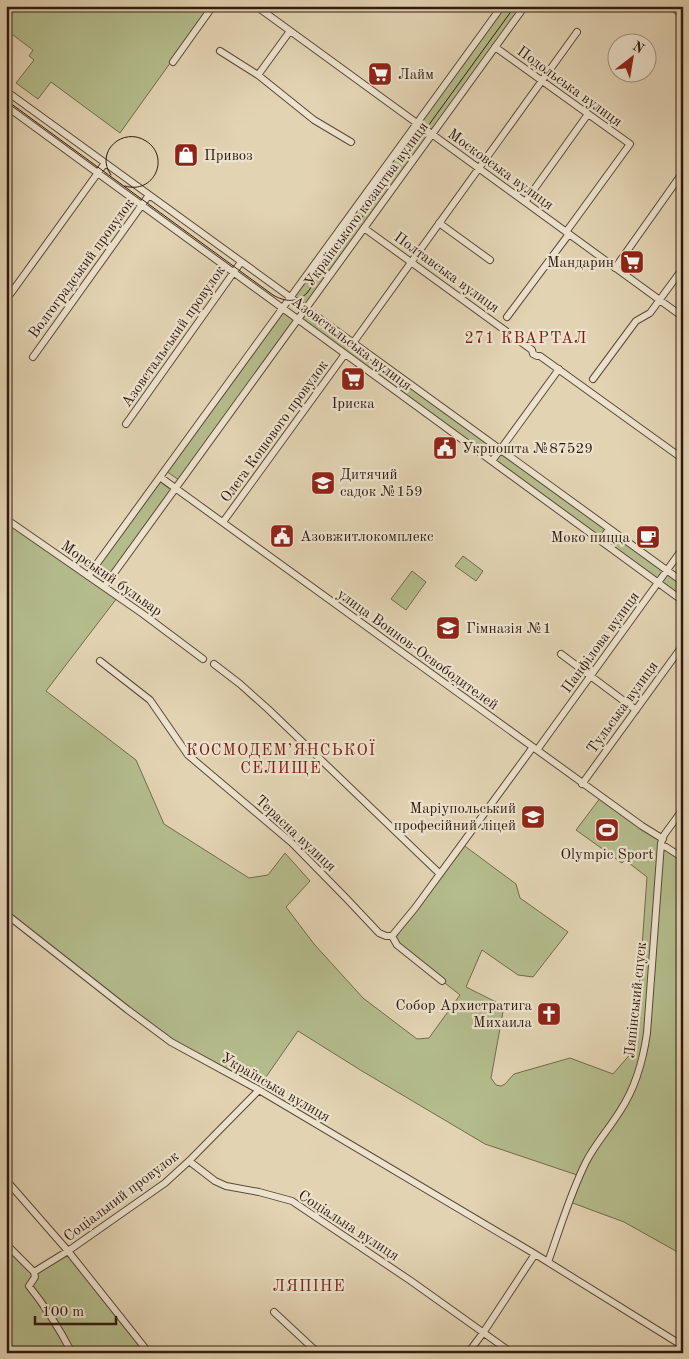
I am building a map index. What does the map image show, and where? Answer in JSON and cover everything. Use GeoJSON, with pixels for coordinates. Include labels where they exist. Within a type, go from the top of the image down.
{"type":"FeatureCollection","features":[{"type":"Feature","properties":{"kind":"main road"},"geometry":{"type":"LineString","coordinates":[[673,7],[683,14]]}},
{"type":"Feature","properties":{"kind":"street"},"geometry":{"type":"LineString","coordinates":[[173,62],[213,6]]}},
{"type":"Feature","properties":{"kind":"street","name":"Московська вулиця"},"geometry":{"type":"LineString","coordinates":[[256,6],[683,317]]}},
{"type":"Feature","properties":{"kind":"street","name":"Українського козацтва вулиця"},"geometry":{"type":"LineString","coordinates":[[88,576],[502,6]]}},
{"type":"Feature","properties":{"kind":"street","name":"Українського козацтва вулиця"},"geometry":{"type":"LineString","coordinates":[[104,586],[525,6]]}},
{"type":"Feature","properties":{"kind":"street"},"geometry":{"type":"LineString","coordinates":[[258,75],[290,31]]}},
{"type":"Feature","properties":{"kind":"street"},"geometry":{"type":"LineString","coordinates":[[353,343],[578,32]]}},
{"type":"Feature","properties":{"kind":"street","name":"Подольська вулиця"},"geometry":{"type":"LineString","coordinates":[[495,48],[630,144],[567,233]]}},
{"type":"Feature","properties":{"kind":"street"},"geometry":{"type":"LineString","coordinates":[[220,51],[258,75],[314,120],[351,142]]}},
{"type":"Feature","properties":{"kind":"street","name":"Азовстальська вулиця"},"geometry":{"type":"LineString","coordinates":[[6,91],[683,582]]}},
{"type":"Feature","properties":{"kind":"street","name":"Азовстальська вулиця"},"geometry":{"type":"LineString","coordinates":[[6,106],[683,600]]}},
{"type":"Feature","properties":{"kind":"street"},"geometry":{"type":"LineString","coordinates":[[525,202],[588,114]]}},
{"type":"Feature","properties":{"kind":"street"},"geometry":{"type":"LineString","coordinates":[[6,300],[105,163]]}},
{"type":"Feature","properties":{"kind":"street"},"geometry":{"type":"LineString","coordinates":[[615,268],[681,177]]}},
{"type":"Feature","properties":{"kind":"street","name":"Волгоградський провулок"},"geometry":{"type":"LineString","coordinates":[[33,356],[149,195]]}},
{"type":"Feature","properties":{"kind":"street"},"geometry":{"type":"LineString","coordinates":[[439,223],[490,260]]}},
{"type":"Feature","properties":{"kind":"street","name":"Полтавська вулиця"},"geometry":{"type":"LineString","coordinates":[[364,228],[532,350],[533,354],[540,356],[681,455]]}},
{"type":"Feature","properties":{"kind":"street"},"geometry":{"type":"LineString","coordinates":[[507,317],[567,233]]}},
{"type":"Feature","properties":{"kind":"street","name":"Азовстальський провулок"},"geometry":{"type":"LineString","coordinates":[[126,424],[241,262]]}},
{"type":"Feature","properties":{"kind":"street"},"geometry":{"type":"LineString","coordinates":[[593,379],[636,321],[650,313],[683,268]]}},
{"type":"Feature","properties":{"kind":"street","name":"Олега Кошового провулок"},"geometry":{"type":"LineString","coordinates":[[223,522],[345,354]]}},
{"type":"Feature","properties":{"kind":"street"},"geometry":{"type":"LineString","coordinates":[[492,461],[559,369]]}},
{"type":"Feature","properties":{"kind":"street","name":"улица Воинов-Освободителей"},"geometry":{"type":"LineString","coordinates":[[160,477],[642,826],[666,847],[683,858]]}},
{"type":"Feature","properties":{"kind":"street","name":"Морський бульвар"},"geometry":{"type":"LineString","coordinates":[[6,519],[104,586],[203,659]]}},
{"type":"Feature","properties":{"kind":"street"},"geometry":{"type":"LineString","coordinates":[[601,541],[609,529]]}},
{"type":"Feature","properties":{"kind":"street","name":"Панфілова вулиця"},"geometry":{"type":"LineString","coordinates":[[535,749],[683,548]]}},
{"type":"Feature","properties":{"kind":"street","name":"Тульська вулиця"},"geometry":{"type":"LineString","coordinates":[[582,784],[683,644]]}},
{"type":"Feature","properties":{"kind":"street"},"geometry":{"type":"LineString","coordinates":[[560,654],[636,710]]}},
{"type":"Feature","properties":{"kind":"street","name":"Терасна вулиця"},"geometry":{"type":"LineString","coordinates":[[100,661],[150,700],[179,744],[192,759],[292,843],[378,933],[382,936],[392,936],[398,945],[442,981]]}},
{"type":"Feature","properties":{"kind":"street"},"geometry":{"type":"LineString","coordinates":[[214,664],[261,702],[440,874]]}},
{"type":"Feature","properties":{"kind":"street"},"geometry":{"type":"LineString","coordinates":[[392,936],[535,749]]}},
{"type":"Feature","properties":{"kind":"street"},"geometry":{"type":"LineString","coordinates":[[662,842],[683,809]]}},
{"type":"Feature","properties":{"kind":"street","name":"Ляпінський спуск"},"geometry":{"type":"LineString","coordinates":[[548,1262],[586,1163],[627,1100],[640,1070],[647,1033],[662,842]]}},
{"type":"Feature","properties":{"kind":"street","name":"Українська вулиця"},"geometry":{"type":"LineString","coordinates":[[6,914],[171,1042],[259,1090],[535,1254],[683,1346]]}},
{"type":"Feature","properties":{"kind":"street","name":"Соціальний провулок"},"geometry":{"type":"LineString","coordinates":[[34,1272],[68,1251],[165,1183],[259,1090]]}},
{"type":"Feature","properties":{"kind":"street","name":"Соціальна вулиця"},"geometry":{"type":"LineString","coordinates":[[189,1161],[222,1185],[292,1201],[411,1281],[512,1353]]}},
{"type":"Feature","properties":{"kind":"street"},"geometry":{"type":"LineString","coordinates":[[6,1180],[68,1251],[149,1353]]}},
{"type":"Feature","properties":{"kind":"street"},"geometry":{"type":"LineString","coordinates":[[6,1244],[34,1272],[35,1277],[29,1286],[64,1337],[72,1353]]}},
{"type":"Feature","properties":{"kind":"street"},"geometry":{"type":"LineString","coordinates":[[468,1353],[535,1254]]}},
{"type":"Feature","properties":{"kind":"street"},"geometry":{"type":"LineString","coordinates":[[274,1312],[318,1353]]}},
{"type":"Feature","properties":{"kind":"green space"},"geometry":{"type":"Polygon","coordinates":[[[6,6],[211,6],[120,133],[51,82],[38,99],[16,83],[34,60],[29,56],[33,50],[13,35],[6,44],[6,6]]]}},
{"type":"Feature","properties":{"kind":"green space"},"geometry":{"type":"Polygon","coordinates":[[[504,6],[523,6],[432,132],[419,123],[504,6]]]}},
{"type":"Feature","properties":{"kind":"green space"},"geometry":{"type":"Polygon","coordinates":[[[417,126],[429,135],[305,305],[293,297],[417,126]]]}},
{"type":"Feature","properties":{"kind":"green space"},"geometry":{"type":"Polygon","coordinates":[[[283,310],[295,320],[179,480],[166,471],[283,310]]]}},
{"type":"Feature","properties":{"kind":"green space"},"geometry":{"type":"Polygon","coordinates":[[[306,310],[683,584],[683,599],[300,319],[306,310]]]}},
{"type":"Feature","properties":{"kind":"green space"},"geometry":{"type":"Polygon","coordinates":[[[159,481],[171,490],[104,584],[90,575],[159,481]]]}},
{"type":"Feature","properties":{"kind":"green space"},"geometry":{"type":"Polygon","coordinates":[[[6,522],[117,598],[46,691],[136,760],[164,824],[249,878],[268,875],[285,853],[310,881],[286,907],[314,944],[363,998],[417,1039],[429,1038],[460,995],[393,942],[415,908],[462,844],[516,884],[520,898],[568,932],[533,977],[518,975],[482,950],[466,987],[504,1006],[491,1078],[496,1085],[501,1086],[505,1084],[514,1074],[570,1058],[613,1074],[633,1051],[647,877],[625,860],[622,863],[576,830],[601,797],[683,857],[683,1255],[624,1222],[570,1202],[580,1176],[485,1144],[298,1031],[259,1087],[179,1046],[6,911],[6,522]]]}},
{"type":"Feature","properties":{"kind":"green space"},"geometry":{"type":"Polygon","coordinates":[[[463,556],[483,571],[476,581],[455,566],[463,556]]]}},
{"type":"Feature","properties":{"kind":"green space"},"geometry":{"type":"Polygon","coordinates":[[[412,571],[426,582],[406,610],[391,599],[412,571]]]}},
{"type":"Feature","properties":{"kind":"green space"},"geometry":{"type":"Polygon","coordinates":[[[6,1244],[34,1272],[68,1251],[149,1353],[6,1353],[6,1244]]]}},
{"type":"Feature","properties":{"kind":"tram line"},"geometry":{"type":"LineString","coordinates":[[6,100],[273,295],[286,300],[295,300],[307,293],[515,6]]}},
{"type":"Feature","properties":{"kind":"tram line"},"geometry":{"type":"LineString","coordinates":[[111,175],[106,158],[114,144],[120,139],[128,137],[137,137],[146,141],[153,148],[157,156],[158,165],[156,173],[144,185],[135,187],[125,186]]}},
{"type":"Feature","properties":{"kind":"place","name":"Лайм"},"geometry":{"type":"Point","coordinates":[380,74]}},
{"type":"Feature","properties":{"kind":"place","name":"Привоз"},"geometry":{"type":"Point","coordinates":[186,155]}},
{"type":"Feature","properties":{"kind":"place","name":"Мандарин"},"geometry":{"type":"Point","coordinates":[632,262]}},
{"type":"Feature","properties":{"kind":"place","name":"Іриска"},"geometry":{"type":"Point","coordinates":[353,379]}},
{"type":"Feature","properties":{"kind":"place","name":"Укрпошта №87529"},"geometry":{"type":"Point","coordinates":[445,448]}},
{"type":"Feature","properties":{"kind":"place","name":"Дитячий садок №159"},"geometry":{"type":"Point","coordinates":[323,483]}},
{"type":"Feature","properties":{"kind":"place","name":"Азовжитлокомплекс"},"geometry":{"type":"Point","coordinates":[282,536]}},
{"type":"Feature","properties":{"kind":"place","name":"Моко пицца"},"geometry":{"type":"Point","coordinates":[648,537]}},
{"type":"Feature","properties":{"kind":"place","name":"Гімназія №1"},"geometry":{"type":"Point","coordinates":[448,628]}},
{"type":"Feature","properties":{"kind":"place","name":"Маріупольський професійний ліцей"},"geometry":{"type":"Point","coordinates":[533,817]}},
{"type":"Feature","properties":{"kind":"place","name":"Olympic Sport"},"geometry":{"type":"Point","coordinates":[607,830]}},
{"type":"Feature","properties":{"kind":"place","name":"Собор Архистратига Михаила"},"geometry":{"type":"Point","coordinates":[549,1014]}},
{"type":"Feature","properties":{"kind":"district","name":"271 КВАРТАЛ"},"geometry":{"type":"Point","coordinates":[526,337]}},
{"type":"Feature","properties":{"kind":"district","name":"КОСМОДЕМ’ЯНСЬКОЇ СЕЛИЩЕ"},"geometry":{"type":"Point","coordinates":[281,758]}},
{"type":"Feature","properties":{"kind":"district","name":"ЛЯПІНЕ"},"geometry":{"type":"Point","coordinates":[309,1285]}}]}
